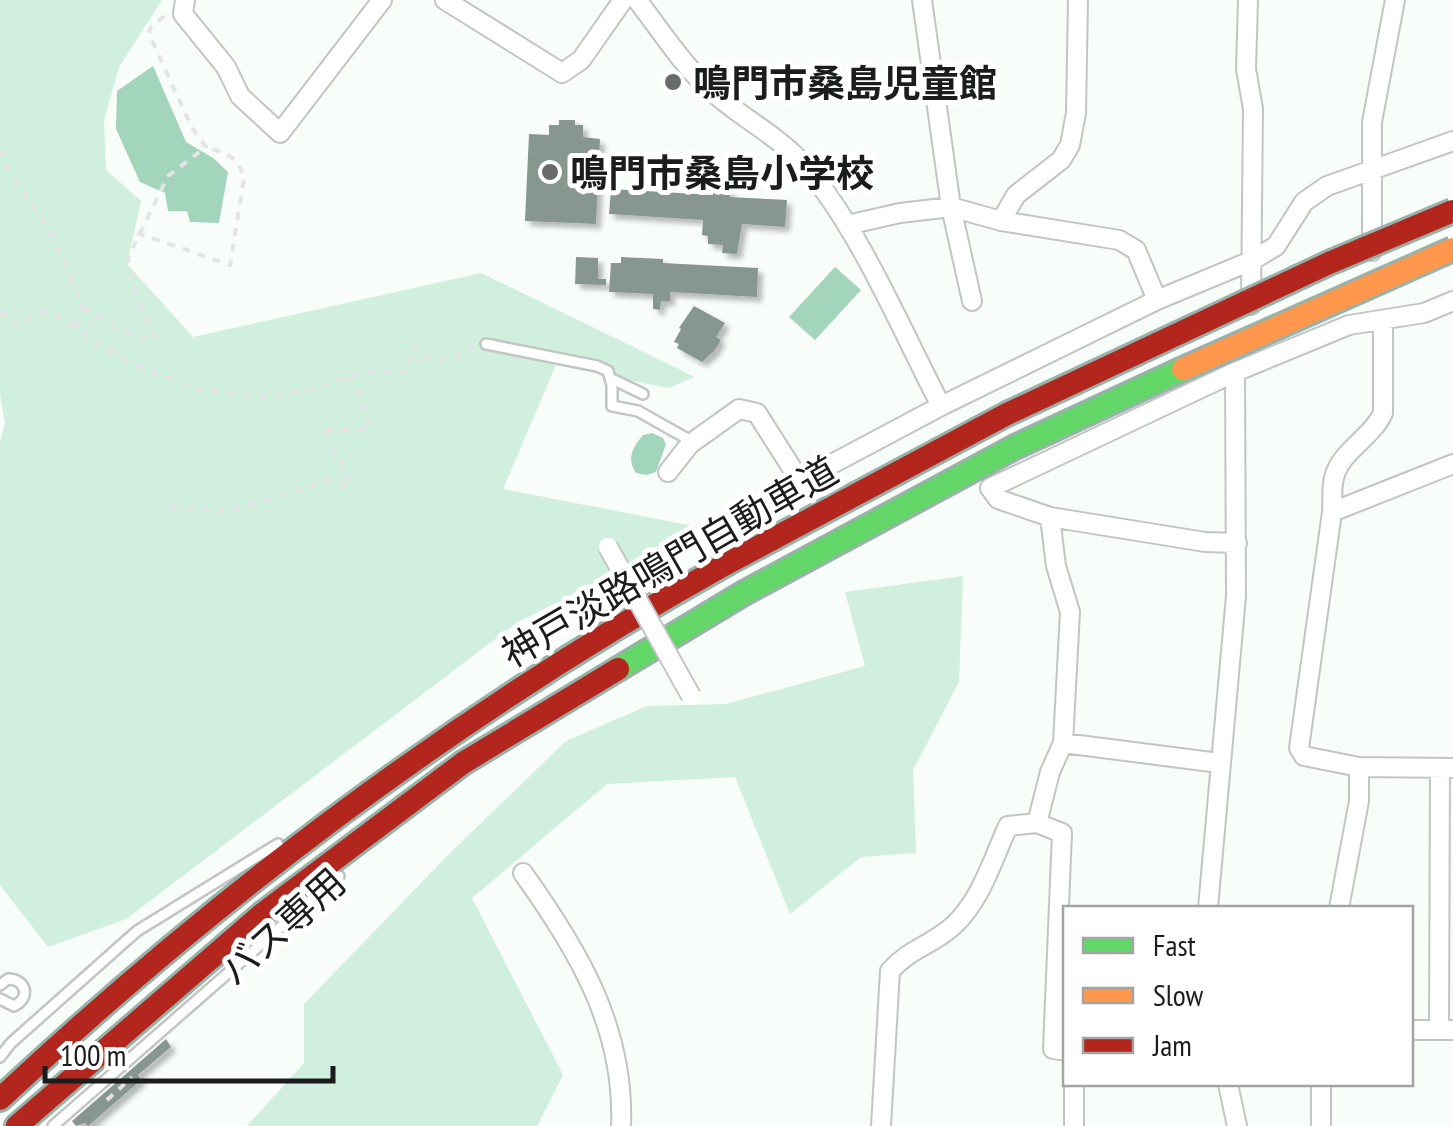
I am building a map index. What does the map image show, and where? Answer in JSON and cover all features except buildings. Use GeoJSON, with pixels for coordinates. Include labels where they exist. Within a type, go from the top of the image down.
{"type":"FeatureCollection","features":[{"type":"Feature","properties":{"kind":"highway","name":"神戸淡路鳴門自動車道"},"geometry":{"type":"LineString","coordinates":[[0,1099],[67,1035],[249,885],[402,766],[540,671],[726,564],[1006,414],[1329,262],[1453,212]]}},
{"type":"Feature","properties":{"kind":"highway","name":"神戸淡路鳴門自動車道"},"geometry":{"type":"LineString","coordinates":[[17,1126],[262,914],[463,763],[744,593],[1015,447],[1453,249]]}},
{"type":"Feature","properties":{"kind":"street"},"geometry":{"type":"LineString","coordinates":[[184,1],[183,14],[226,67],[240,96],[280,133],[382,0]]}},
{"type":"Feature","properties":{"kind":"street"},"geometry":{"type":"LineString","coordinates":[[445,0],[562,73],[582,60],[623,0]]}},
{"type":"Feature","properties":{"kind":"street"},"geometry":{"type":"LineString","coordinates":[[638,0],[702,82],[734,110],[778,139],[806,168],[847,225],[941,406]]}},
{"type":"Feature","properties":{"kind":"street"},"geometry":{"type":"LineString","coordinates":[[922,0],[951,208],[972,301]]}},
{"type":"Feature","properties":{"kind":"street"},"geometry":{"type":"LineString","coordinates":[[1002,221],[1016,195],[1061,160],[1070,145],[1076,114],[1078,0]]}},
{"type":"Feature","properties":{"kind":"street"},"geometry":{"type":"LineString","coordinates":[[1208,906],[1236,596],[1250,261],[1253,109],[1246,69],[1248,0]]}},
{"type":"Feature","properties":{"kind":"street"},"geometry":{"type":"LineString","coordinates":[[1395,0],[1372,122],[1383,412],[1378,426],[1344,458],[1334,476],[1299,748],[1304,756],[1360,768],[1446,768],[1446,1030],[1413,1030]]}},
{"type":"Feature","properties":{"kind":"street"},"geometry":{"type":"LineString","coordinates":[[668,472],[693,442],[739,409],[757,412],[800,481],[941,406],[1158,300],[1250,261],[1276,246],[1304,202],[1327,186],[1453,141]]}},
{"type":"Feature","properties":{"kind":"street"},"geometry":{"type":"LineString","coordinates":[[847,225],[900,213],[951,208],[1002,221],[1119,240],[1136,250],[1158,300]]}},
{"type":"Feature","properties":{"kind":"street"},"geometry":{"type":"LineString","coordinates":[[1237,544],[1050,517],[998,499],[990,488],[1244,369],[1349,325],[1424,313],[1453,301]]}},
{"type":"Feature","properties":{"kind":"street"},"geometry":{"type":"LineString","coordinates":[[1332,512],[1453,464]]}},
{"type":"Feature","properties":{"kind":"street"},"geometry":{"type":"LineString","coordinates":[[1037,824],[1050,772],[1063,743],[1070,612],[1056,566],[1050,517]]}},
{"type":"Feature","properties":{"kind":"street"},"geometry":{"type":"LineString","coordinates":[[608,547],[691,696]]}},
{"type":"Feature","properties":{"kind":"street"},"geometry":{"type":"LineString","coordinates":[[1063,743],[1218,763]]}},
{"type":"Feature","properties":{"kind":"street"},"geometry":{"type":"LineString","coordinates":[[1339,906],[1360,768]]}},
{"type":"Feature","properties":{"kind":"street"},"geometry":{"type":"LineString","coordinates":[[882,1126],[890,971],[904,954],[934,941],[957,923],[976,895],[1008,826],[1037,824],[1062,833],[1054,1049],[1063,1050]]}},
{"type":"Feature","properties":{"kind":"street"},"geometry":{"type":"LineString","coordinates":[[523,872],[566,933],[616,1045],[621,1126]]}},
{"type":"Feature","properties":{"kind":"street"},"geometry":{"type":"LineString","coordinates":[[1074,1086],[1074,1126]]}},
{"type":"Feature","properties":{"kind":"street"},"geometry":{"type":"LineString","coordinates":[[1228,1086],[1237,1126]]}},
{"type":"Feature","properties":{"kind":"street"},"geometry":{"type":"LineString","coordinates":[[1321,1086],[1321,1126]]}},
{"type":"Feature","properties":{"kind":"lane"},"geometry":{"type":"LineString","coordinates":[[486,344],[608,371],[612,406],[638,411],[693,442]]}},
{"type":"Feature","properties":{"kind":"lane"},"geometry":{"type":"LineString","coordinates":[[610,378],[642,394]]}},
{"type":"Feature","properties":{"kind":"lane","name":"バス専用"},"geometry":{"type":"LineString","coordinates":[[375,843],[463,763]]}},
{"type":"Feature","properties":{"kind":"lane","name":"バス専用"},"geometry":{"type":"LineString","coordinates":[[302,828],[402,766]]}},
{"type":"Feature","properties":{"kind":"lane","name":"バス専用"},"geometry":{"type":"LineString","coordinates":[[0,1058],[11,1043],[138,931],[286,838]]}},
{"type":"Feature","properties":{"kind":"lane","name":"バス専用"},"geometry":{"type":"LineString","coordinates":[[53,1126],[345,870]]}},
{"type":"Feature","properties":{"kind":"lane"},"geometry":{"type":"LineString","coordinates":[[0,999],[14,1006],[22,1002],[25,994],[20,982],[12,978],[1,982]]}},
{"type":"Feature","properties":{"kind":"path"},"geometry":{"type":"LineString","coordinates":[[138,233],[230,265],[244,180],[241,166],[234,157],[206,147],[192,128],[149,34],[150,28],[184,1]]}},
{"type":"Feature","properties":{"kind":"path"},"geometry":{"type":"LineString","coordinates":[[0,149],[9,172],[46,225],[82,306],[149,340],[155,338],[130,277],[128,258],[168,176],[206,147]]}},
{"type":"Feature","properties":{"kind":"path"},"geometry":{"type":"LineString","coordinates":[[76,327],[82,306]]}},
{"type":"Feature","properties":{"kind":"path"},"geometry":{"type":"LineString","coordinates":[[0,311],[18,326],[40,312],[51,312],[121,358],[192,388],[266,397],[308,390],[366,370],[408,371],[413,346],[434,360],[469,352],[474,344],[486,344]]}},
{"type":"Feature","properties":{"kind":"path"},"geometry":{"type":"LineString","coordinates":[[169,508],[230,511],[329,480],[348,488],[346,471],[321,428],[370,429],[360,394],[346,378]]}},
{"type":"Feature","properties":{"kind":"shaded area"},"geometry":{"type":"Polygon","coordinates":[[[0,0],[162,0],[119,67],[104,120],[106,170],[141,201],[127,264],[193,337],[481,273],[695,377],[668,388],[556,365],[503,489],[709,529],[519,621],[126,919],[48,947],[0,885],[0,443],[5,422],[0,395],[0,0]]]}},
{"type":"Feature","properties":{"kind":"shaded area"},"geometry":{"type":"Polygon","coordinates":[[[153,66],[186,142],[228,172],[219,223],[190,222],[187,211],[168,211],[165,193],[140,182],[116,129],[117,91],[153,66]]]}},
{"type":"Feature","properties":{"kind":"shaded area"},"geometry":{"type":"Polygon","coordinates":[[[835,267],[861,290],[815,340],[789,317],[835,267]]]}},
{"type":"Feature","properties":{"kind":"shaded area"},"geometry":{"type":"Polygon","coordinates":[[[652,433],[666,444],[656,472],[636,473],[631,462],[634,448],[643,435],[652,433]]]}},
{"type":"Feature","properties":{"kind":"shaded area"},"geometry":{"type":"Polygon","coordinates":[[[963,576],[959,682],[913,770],[916,853],[861,857],[790,914],[735,777],[607,784],[472,898],[563,1075],[537,1126],[247,1126],[304,1063],[304,1004],[449,854],[566,741],[647,706],[726,704],[865,666],[845,592],[963,576]]]}},
{"type":"Feature","properties":{"kind":"traffic: fast"},"geometry":{"type":"LineString","coordinates":[[744,593],[1015,447],[1183,369]]}},
{"type":"Feature","properties":{"kind":"traffic: fast"},"geometry":{"type":"LineString","coordinates":[[618,669],[744,593]]}},
{"type":"Feature","properties":{"kind":"traffic: jam"},"geometry":{"type":"LineString","coordinates":[[726,564],[1007,414],[1329,263],[1453,211]]}},
{"type":"Feature","properties":{"kind":"traffic: jam"},"geometry":{"type":"LineString","coordinates":[[0,1099],[169,949],[347,809],[533,681],[726,564]]}},
{"type":"Feature","properties":{"kind":"traffic: jam"},"geometry":{"type":"LineString","coordinates":[[17,1126],[262,914],[463,763],[618,669]]}},
{"type":"Feature","properties":{"kind":"traffic: slow"},"geometry":{"type":"LineString","coordinates":[[1183,369],[1453,249]]}},
{"type":"Feature","properties":{"kind":"place","name":"鳴門市桑島児童館"},"geometry":{"type":"Point","coordinates":[673,82]}},
{"type":"Feature","properties":{"kind":"place","name":"鳴門市桑島小学校"},"geometry":{"type":"Point","coordinates":[550,172]}}]}
